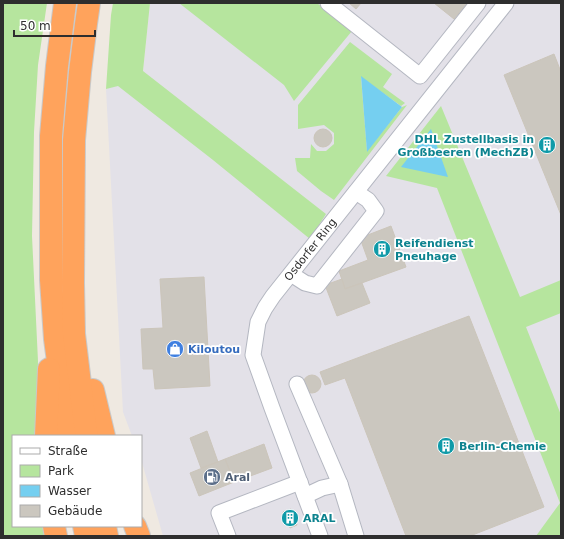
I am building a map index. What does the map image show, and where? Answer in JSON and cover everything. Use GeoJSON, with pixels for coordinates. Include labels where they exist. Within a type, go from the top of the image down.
{"type":"FeatureCollection","features":[{"type":"Feature","properties":{"kind":"highway"},"geometry":{"type":"LineString","coordinates":[[65,3],[56,66],[51,136],[51,280],[55,339],[68,435]]}},
{"type":"Feature","properties":{"kind":"highway"},"geometry":{"type":"LineString","coordinates":[[87,435],[74,334],[73,283],[74,140],[80,72],[89,3]]}},
{"type":"Feature","properties":{"kind":"highway"},"geometry":{"type":"LineString","coordinates":[[73,283],[88,371],[104,435]]}},
{"type":"Feature","properties":{"kind":"highway"},"geometry":{"type":"LineString","coordinates":[[46,435],[50,359],[55,339]]}},
{"type":"Feature","properties":{"kind":"street"},"geometry":{"type":"LineString","coordinates":[[328,3],[420,76],[478,3]]}},
{"type":"Feature","properties":{"kind":"street","name":"Osdorfer Ring"},"geometry":{"type":"LineString","coordinates":[[320,536],[253,355],[258,322],[264,308],[273,296],[506,3]]}},
{"type":"Feature","properties":{"kind":"street"},"geometry":{"type":"LineString","coordinates":[[291,274],[305,283],[317,286],[376,211],[368,200],[356,192]]}},
{"type":"Feature","properties":{"kind":"street"},"geometry":{"type":"LineString","coordinates":[[297,384],[340,484],[356,536]]}},
{"type":"Feature","properties":{"kind":"street"},"geometry":{"type":"LineString","coordinates":[[228,536],[219,513],[302,489],[322,488],[340,484]]}},
{"type":"Feature","properties":{"kind":"shaded area"},"geometry":{"type":"Polygon","coordinates":[[[150,3],[561,3],[561,536],[163,536],[142,462],[142,435],[132,435],[123,412],[106,89],[143,71],[150,3]]]}},
{"type":"Feature","properties":{"kind":"green space"},"geometry":{"type":"Polygon","coordinates":[[[3,3],[47,3],[38,65],[34,132],[32,236],[38,361],[36,435],[12,435],[12,527],[43,527],[45,536],[3,536],[3,3]]]}},
{"type":"Feature","properties":{"kind":"green space"},"geometry":{"type":"Polygon","coordinates":[[[113,3],[150,3],[143,71],[326,214],[310,239],[213,160],[118,86],[106,89],[113,3]]]}},
{"type":"Feature","properties":{"kind":"green space"},"geometry":{"type":"Polygon","coordinates":[[[179,3],[317,3],[352,31],[294,101],[284,85],[179,3]]]}},
{"type":"Feature","properties":{"kind":"green space"},"geometry":{"type":"Polygon","coordinates":[[[350,42],[392,74],[383,87],[405,103],[401,106],[361,77],[367,151],[402,107],[407,105],[334,200],[297,171],[295,158],[310,158],[311,144],[317,151],[326,151],[334,144],[334,133],[324,125],[298,129],[298,105],[350,42]]]}},
{"type":"Feature","properties":{"kind":"green space"},"geometry":{"type":"Polygon","coordinates":[[[441,106],[520,297],[561,280],[561,313],[526,327],[561,415],[561,536],[536,536],[560,503],[437,188],[386,176],[441,106]]]}},
{"type":"Feature","properties":{"kind":"water"},"geometry":{"type":"Polygon","coordinates":[[[361,76],[402,107],[367,152],[361,76]]]}},
{"type":"Feature","properties":{"kind":"water"},"geometry":{"type":"Polygon","coordinates":[[[431,129],[448,177],[401,167],[431,129]]]}},
{"type":"Feature","properties":{"kind":"building"},"geometry":{"type":"Polygon","coordinates":[[[349,3],[361,3],[356,9],[349,3]]]}},
{"type":"Feature","properties":{"kind":"building"},"geometry":{"type":"Polygon","coordinates":[[[434,3],[467,3],[454,19],[434,3]]]}},
{"type":"Feature","properties":{"kind":"building","name":"DHL Zustellbasis in Großbeeren (MechZB)"},"geometry":{"type":"Polygon","coordinates":[[[554,54],[561,72],[561,215],[504,75],[554,54]]]}},
{"type":"Feature","properties":{"kind":"building"},"geometry":{"type":"Polygon","coordinates":[[[319,129],[327,129],[332,134],[330,145],[327,147],[319,147],[314,142],[314,134],[319,129]]]}},
{"type":"Feature","properties":{"kind":"building","name":"Reifendienst Pneuhage"},"geometry":{"type":"Polygon","coordinates":[[[391,226],[406,267],[345,289],[339,271],[368,260],[360,238],[391,226]]]}},
{"type":"Feature","properties":{"kind":"building","name":"Kiloutou"},"geometry":{"type":"Polygon","coordinates":[[[204,277],[210,386],[155,389],[153,369],[143,369],[141,329],[163,328],[160,279],[204,277]]]}},
{"type":"Feature","properties":{"kind":"building"},"geometry":{"type":"Polygon","coordinates":[[[342,279],[345,289],[362,283],[370,303],[337,316],[325,285],[342,279]]]}},
{"type":"Feature","properties":{"kind":"building","name":"Berlin-Chemie"},"geometry":{"type":"Polygon","coordinates":[[[469,316],[544,507],[470,536],[406,536],[345,378],[325,385],[320,372],[469,316]]]}},
{"type":"Feature","properties":{"kind":"building"},"geometry":{"type":"Polygon","coordinates":[[[312,375],[319,377],[321,384],[319,391],[312,393],[305,391],[303,384],[305,377],[312,375]]]}},
{"type":"Feature","properties":{"kind":"building"},"geometry":{"type":"Polygon","coordinates":[[[207,431],[218,462],[201,468],[190,438],[207,431]]]}},
{"type":"Feature","properties":{"kind":"building"},"geometry":{"type":"Polygon","coordinates":[[[264,444],[272,468],[234,482],[225,459],[264,444]]]}},
{"type":"Feature","properties":{"kind":"building","name":"Aral"},"geometry":{"type":"Polygon","coordinates":[[[225,459],[234,482],[199,496],[190,473],[225,459]]]}},
{"type":"Feature","properties":{"kind":"building","name":"ARAL"},"geometry":{"type":"Polygon","coordinates":[[[291,509],[297,525],[290,528],[283,512],[291,509]]]}},
{"type":"Feature","properties":{"kind":"place","name":"DHL Zustellbasis in Großbeeren (MechZB)"},"geometry":{"type":"Point","coordinates":[547,145]}},
{"type":"Feature","properties":{"kind":"place","name":"Reifendienst Pneuhage"},"geometry":{"type":"Point","coordinates":[382,249]}},
{"type":"Feature","properties":{"kind":"place","name":"Kiloutou"},"geometry":{"type":"Point","coordinates":[175,349]}},
{"type":"Feature","properties":{"kind":"place","name":"Berlin-Chemie"},"geometry":{"type":"Point","coordinates":[446,446]}},
{"type":"Feature","properties":{"kind":"place","name":"Aral"},"geometry":{"type":"Point","coordinates":[212,477]}},
{"type":"Feature","properties":{"kind":"place","name":"ARAL"},"geometry":{"type":"Point","coordinates":[290,518]}}]}
